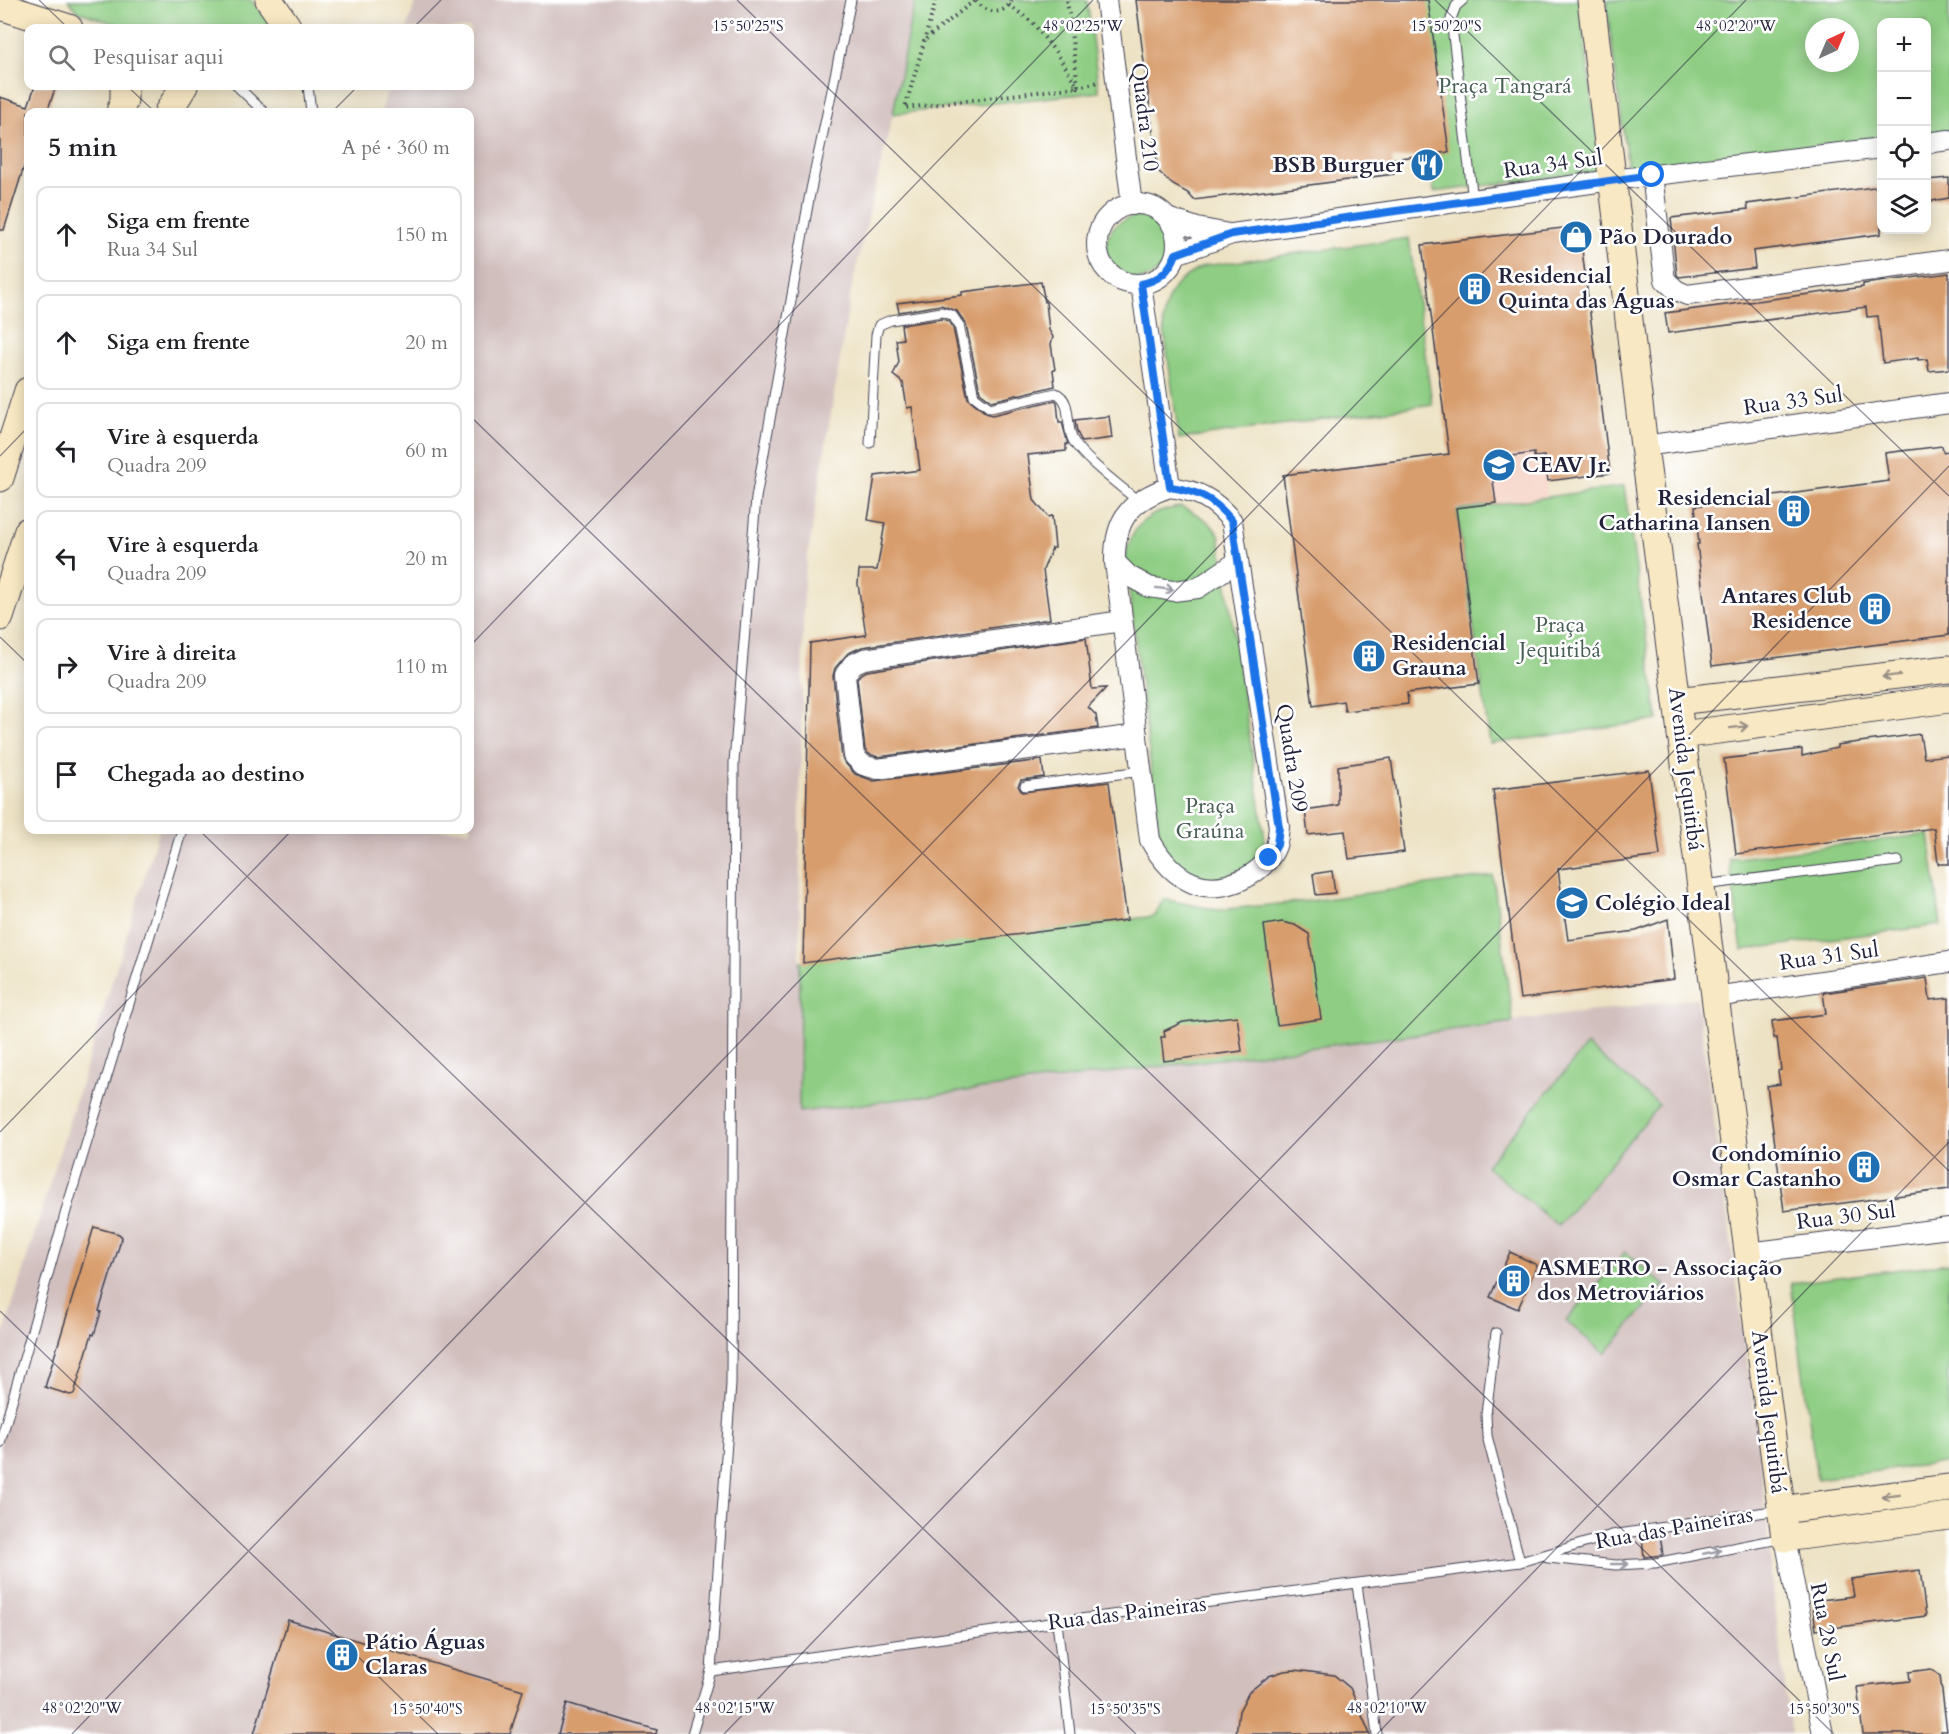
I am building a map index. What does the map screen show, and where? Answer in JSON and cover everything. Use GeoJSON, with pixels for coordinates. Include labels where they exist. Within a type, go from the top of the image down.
{"type":"FeatureCollection","features":[{"type":"Feature","properties":{"kind":"street"},"geometry":{"type":"LineString","coordinates":[[55,0],[58,14],[65,24]]}},
{"type":"Feature","properties":{"kind":"street"},"geometry":{"type":"LineString","coordinates":[[270,0],[285,24]]}},
{"type":"Feature","properties":{"kind":"street","name":"Quadra 210"},"geometry":{"type":"LineString","coordinates":[[1106,0],[1132,205]]}},
{"type":"Feature","properties":{"kind":"street","name":"Avenida Jequitibá"},"geometry":{"type":"LineString","coordinates":[[1591,0],[1644,446],[1785,1538]]}},
{"type":"Feature","properties":{"kind":"street"},"geometry":{"type":"LineString","coordinates":[[0,6],[56,24]]}},
{"type":"Feature","properties":{"kind":"street"},"geometry":{"type":"LineString","coordinates":[[121,108],[124,90]]}},
{"type":"Feature","properties":{"kind":"street"},"geometry":{"type":"LineString","coordinates":[[170,108],[182,90]]}},
{"type":"Feature","properties":{"kind":"street"},"geometry":{"type":"LineString","coordinates":[[1931,143],[1949,141]]}},
{"type":"Feature","properties":{"kind":"street","name":"Rua 34 Sul"},"geometry":{"type":"LineString","coordinates":[[1176,254],[1232,234],[1612,180],[1877,148]]}},
{"type":"Feature","properties":{"kind":"street"},"geometry":{"type":"LineString","coordinates":[[1652,175],[1665,280],[1686,295],[1949,260]]}},
{"type":"Feature","properties":{"kind":"street"},"geometry":{"type":"LineString","coordinates":[[1132,205],[1145,205],[1157,210],[1167,218],[1174,229],[1177,242],[1176,254],[1171,266],[1163,275],[1141,284],[1127,283],[1105,268],[1099,255],[1097,242],[1100,228],[1108,217],[1119,209],[1132,205]]}},
{"type":"Feature","properties":{"kind":"street","name":"Rua 34 Sul"},"geometry":{"type":"LineString","coordinates":[[1167,218],[1197,228],[1232,234]]}},
{"type":"Feature","properties":{"kind":"street"},"geometry":{"type":"LineString","coordinates":[[1141,284],[1170,487]]}},
{"type":"Feature","properties":{"kind":"street"},"geometry":{"type":"LineString","coordinates":[[0,478],[24,403]]}},
{"type":"Feature","properties":{"kind":"street","name":"Rua 33 Sul"},"geometry":{"type":"LineString","coordinates":[[1644,446],[1949,403]]}},
{"type":"Feature","properties":{"kind":"street","name":"Quadra 209"},"geometry":{"type":"LineString","coordinates":[[1170,487],[1187,489],[1204,496],[1220,507],[1232,521],[1279,827],[1277,845],[1269,858],[1246,877],[1222,885],[1195,884],[1180,876],[1158,854],[1150,840],[1115,562],[1115,544],[1117,530],[1126,514],[1155,492],[1170,487]]}},
{"type":"Feature","properties":{"kind":"street"},"geometry":{"type":"LineString","coordinates":[[0,618],[24,543]]}},
{"type":"Feature","properties":{"kind":"street"},"geometry":{"type":"LineString","coordinates":[[1115,562],[1129,576],[1149,587],[1173,591],[1198,588],[1238,561]]}},
{"type":"Feature","properties":{"kind":"street"},"geometry":{"type":"LineString","coordinates":[[1122,621],[864,659],[853,664],[845,675],[854,756],[863,765],[877,769],[1137,735]]}},
{"type":"Feature","properties":{"kind":"street"},"geometry":{"type":"LineString","coordinates":[[1677,701],[1949,669]]}},
{"type":"Feature","properties":{"kind":"street"},"geometry":{"type":"LineString","coordinates":[[1790,688],[1793,720]]}},
{"type":"Feature","properties":{"kind":"street"},"geometry":{"type":"LineString","coordinates":[[1682,735],[1949,699]]}},
{"type":"Feature","properties":{"kind":"street","name":"Rua 31 Sul"},"geometry":{"type":"LineString","coordinates":[[1715,997],[1949,962]]}},
{"type":"Feature","properties":{"kind":"street","name":"Rua 30 Sul"},"geometry":{"type":"LineString","coordinates":[[1748,1253],[1949,1228]]}},
{"type":"Feature","properties":{"kind":"street","name":"Rua das Paineiras"},"geometry":{"type":"LineString","coordinates":[[1782,1510],[1949,1488]]}},
{"type":"Feature","properties":{"kind":"street","name":"Rua das Paineiras"},"geometry":{"type":"LineString","coordinates":[[1785,1538],[1949,1516]]}},
{"type":"Feature","properties":{"kind":"street","name":"Rua 28 Sul"},"geometry":{"type":"LineString","coordinates":[[1785,1538],[1823,1734]]}},
{"type":"Feature","properties":{"kind":"lane"},"geometry":{"type":"LineString","coordinates":[[692,1734],[711,1671],[731,1384],[734,762],[756,498],[809,199],[851,0]]}},
{"type":"Feature","properties":{"kind":"lane"},"geometry":{"type":"LineString","coordinates":[[1463,0],[1456,6],[1451,19],[1473,200]]}},
{"type":"Feature","properties":{"kind":"lane"},"geometry":{"type":"LineString","coordinates":[[241,90],[260,108]]}},
{"type":"Feature","properties":{"kind":"lane"},"geometry":{"type":"LineString","coordinates":[[308,90],[311,108]]}},
{"type":"Feature","properties":{"kind":"lane"},"geometry":{"type":"LineString","coordinates":[[870,443],[876,335],[879,325],[891,320],[942,312],[952,315],[959,325],[974,396],[982,404],[990,408],[1056,393],[1062,396],[1066,402],[1070,434],[1078,449],[1139,502]]}},
{"type":"Feature","properties":{"kind":"lane"},"geometry":{"type":"LineString","coordinates":[[1025,786],[1142,771]]}},
{"type":"Feature","properties":{"kind":"lane"},"geometry":{"type":"LineString","coordinates":[[0,1443],[68,1204],[182,834]]}},
{"type":"Feature","properties":{"kind":"lane"},"geometry":{"type":"LineString","coordinates":[[1701,885],[1898,861]]}},
{"type":"Feature","properties":{"kind":"lane"},"geometry":{"type":"LineString","coordinates":[[1496,1333],[1486,1414],[1487,1436],[1520,1562]]}},
{"type":"Feature","properties":{"kind":"lane","name":"Rua das Paineiras"},"geometry":{"type":"LineString","coordinates":[[711,1671],[1057,1622],[1520,1562],[1612,1535],[1782,1510]]}},
{"type":"Feature","properties":{"kind":"lane","name":"Rua das Paineiras"},"geometry":{"type":"LineString","coordinates":[[1543,1557],[1616,1565],[1655,1563],[1785,1538]]}},
{"type":"Feature","properties":{"kind":"lane"},"geometry":{"type":"LineString","coordinates":[[1357,1584],[1377,1734]]}},
{"type":"Feature","properties":{"kind":"lane"},"geometry":{"type":"LineString","coordinates":[[1057,1622],[1070,1734]]}},
{"type":"Feature","properties":{"kind":"path"},"geometry":{"type":"LineString","coordinates":[[936,0],[905,108],[1078,87],[1116,78]]}},
{"type":"Feature","properties":{"kind":"path"},"geometry":{"type":"LineString","coordinates":[[925,40],[975,0],[982,8],[991,12],[1001,11],[1012,0]]}},
{"type":"Feature","properties":{"kind":"path"},"geometry":{"type":"LineString","coordinates":[[1066,0],[1078,87]]}},
{"type":"Feature","properties":{"kind":"path"},"geometry":{"type":"LineString","coordinates":[[1009,5],[1033,23],[1057,54],[1078,87]]}},
{"type":"Feature","properties":{"kind":"shaded area"},"geometry":{"type":"Polygon","coordinates":[[[416,0],[916,0],[893,114],[852,285],[804,578],[800,812],[799,1112],[1697,998],[1759,1444],[1771,1574],[1791,1734],[0,1734],[0,1345],[158,834],[474,834],[474,108],[382,108],[388,90],[474,90],[474,24],[408,24],[416,0]]]}},
{"type":"Feature","properties":{"kind":"shaded area","name":"CEAV Jr."},"geometry":{"type":"Polygon","coordinates":[[[1545,418],[1547,497],[1457,510],[1447,433],[1545,418]]]}},
{"type":"Feature","properties":{"kind":"green space"},"geometry":{"type":"Polygon","coordinates":[[[68,0],[251,0],[270,22],[270,24],[115,24],[77,11],[68,0]]]}},
{"type":"Feature","properties":{"kind":"green space"},"geometry":{"type":"Polygon","coordinates":[[[916,0],[1087,0],[1099,92],[893,114],[916,0]]]}},
{"type":"Feature","properties":{"kind":"green space","name":"Praça Tangará"},"geometry":{"type":"Polygon","coordinates":[[[1409,0],[1579,0],[1602,171],[1434,192],[1409,0]]]}},
{"type":"Feature","properties":{"kind":"green space"},"geometry":{"type":"Polygon","coordinates":[[[1606,0],[1949,0],[1949,130],[1931,132],[1931,18],[1877,18],[1877,138],[1628,169],[1606,0]]]}},
{"type":"Feature","properties":{"kind":"green space"},"geometry":{"type":"Polygon","coordinates":[[[1137,217],[1154,222],[1159,226],[1163,231],[1168,248],[1163,265],[1159,270],[1154,274],[1137,279],[1120,274],[1115,270],[1111,265],[1106,248],[1111,231],[1115,226],[1120,222],[1137,217]]]}},
{"type":"Feature","properties":{"kind":"green space"},"geometry":{"type":"Polygon","coordinates":[[[1409,238],[1432,404],[1179,439],[1163,321],[1167,301],[1180,281],[1204,266],[1409,238]]]}},
{"type":"Feature","properties":{"kind":"green space","name":"Praça Jequitibá"},"geometry":{"type":"Polygon","coordinates":[[[1624,486],[1658,720],[1490,744],[1457,510],[1624,486]]]}},
{"type":"Feature","properties":{"kind":"green space","name":"Praça Graúna"},"geometry":{"type":"Polygon","coordinates":[[[1180,507],[1202,518],[1219,534],[1265,839],[1260,854],[1249,865],[1222,879],[1184,874],[1161,849],[1125,557],[1132,536],[1143,522],[1159,512],[1180,507]]]}},
{"type":"Feature","properties":{"kind":"green space"},"geometry":{"type":"Polygon","coordinates":[[[1929,834],[1941,925],[1742,950],[1729,859],[1929,834]]]}},
{"type":"Feature","properties":{"kind":"green space"},"geometry":{"type":"Polygon","coordinates":[[[1493,876],[1513,1022],[799,1112],[800,962],[1155,916],[1163,899],[1218,910],[1310,901],[1493,876]]]}},
{"type":"Feature","properties":{"kind":"green space"},"geometry":{"type":"Polygon","coordinates":[[[1587,1045],[1659,1105],[1558,1226],[1486,1166],[1587,1045]]]}},
{"type":"Feature","properties":{"kind":"green space"},"geometry":{"type":"Polygon","coordinates":[[[1625,1252],[1664,1285],[1605,1354],[1566,1321],[1625,1252]]]}},
{"type":"Feature","properties":{"kind":"green space"},"geometry":{"type":"Polygon","coordinates":[[[1949,1263],[1949,1462],[1817,1479],[1791,1283],[1949,1263]]]}},
{"type":"Feature","properties":{"kind":"building"},"geometry":{"type":"Polygon","coordinates":[[[1136,0],[1428,0],[1449,152],[1392,159],[1394,174],[1194,200],[1158,171],[1136,0]]]}},
{"type":"Feature","properties":{"kind":"building"},"geometry":{"type":"Polygon","coordinates":[[[34,90],[55,90],[48,108],[24,108],[24,167],[4,230],[0,230],[0,97],[28,106],[34,90]]]}},
{"type":"Feature","properties":{"kind":"building"},"geometry":{"type":"Polygon","coordinates":[[[1949,178],[1949,198],[1931,201],[1931,180],[1949,178]]]}},
{"type":"Feature","properties":{"kind":"building"},"geometry":{"type":"Polygon","coordinates":[[[1877,187],[1877,234],[1881,234],[1753,251],[1755,268],[1679,277],[1671,218],[1748,209],[1747,204],[1877,187]]]}},
{"type":"Feature","properties":{"kind":"building"},"geometry":{"type":"Polygon","coordinates":[[[1579,226],[1610,473],[1548,481],[1544,456],[1534,457],[1534,453],[1490,459],[1496,503],[1456,508],[1479,684],[1407,693],[1408,704],[1345,711],[1343,701],[1313,706],[1283,475],[1449,454],[1422,245],[1579,226]]]}},
{"type":"Feature","properties":{"kind":"building"},"geometry":{"type":"Polygon","coordinates":[[[1949,273],[1949,369],[1929,371],[1927,359],[1918,360],[1918,358],[1883,363],[1878,316],[1867,317],[1866,307],[1668,333],[1665,313],[1863,287],[1863,284],[1949,273]]]}},
{"type":"Feature","properties":{"kind":"building"},"geometry":{"type":"Polygon","coordinates":[[[1041,282],[1049,330],[1053,337],[1051,344],[1055,386],[992,401],[980,392],[966,324],[957,311],[941,305],[899,312],[897,303],[962,295],[962,292],[1041,282]]]}},
{"type":"Feature","properties":{"kind":"building"},"geometry":{"type":"Polygon","coordinates":[[[942,319],[948,321],[953,328],[968,398],[986,413],[992,415],[1055,400],[1057,402],[1059,422],[1062,422],[1068,444],[1066,444],[1066,451],[1028,455],[1034,500],[1048,517],[1052,516],[1055,548],[1052,548],[1043,570],[1050,619],[862,647],[848,653],[835,668],[833,676],[842,758],[855,774],[874,781],[1042,760],[1044,777],[1021,780],[1018,786],[1022,792],[1109,782],[1127,920],[803,963],[810,643],[866,635],[858,584],[859,570],[877,570],[885,523],[868,520],[875,476],[920,470],[912,407],[907,408],[903,383],[893,375],[899,362],[896,340],[903,339],[901,325],[942,319]]]}},
{"type":"Feature","properties":{"kind":"building"},"geometry":{"type":"Polygon","coordinates":[[[1109,416],[1112,438],[1082,442],[1075,420],[1109,416]]]}},
{"type":"Feature","properties":{"kind":"building"},"geometry":{"type":"Polygon","coordinates":[[[1942,446],[1943,452],[1949,451],[1949,635],[1712,666],[1697,544],[1699,544],[1695,506],[1889,481],[1885,453],[1942,446]]]}},
{"type":"Feature","properties":{"kind":"building"},"geometry":{"type":"Polygon","coordinates":[[[1086,638],[1092,689],[1106,688],[1088,707],[1096,715],[1098,728],[878,757],[865,750],[857,678],[861,674],[867,671],[1086,638]]]}},
{"type":"Feature","properties":{"kind":"building"},"geometry":{"type":"Polygon","coordinates":[[[1920,734],[1924,758],[1949,755],[1949,864],[1938,864],[1934,828],[1736,854],[1724,759],[1802,749],[1802,756],[1837,748],[1837,745],[1920,734]]]}},
{"type":"Feature","properties":{"kind":"building"},"geometry":{"type":"Polygon","coordinates":[[[1391,758],[1404,852],[1349,859],[1345,831],[1308,835],[1305,810],[1338,805],[1338,766],[1391,758]]]}},
{"type":"Feature","properties":{"kind":"building"},"geometry":{"type":"Polygon","coordinates":[[[1649,770],[1660,856],[1558,869],[1568,940],[1636,931],[1668,919],[1674,979],[1520,999],[1493,790],[1649,770]]]}},
{"type":"Feature","properties":{"kind":"building"},"geometry":{"type":"Polygon","coordinates":[[[1332,871],[1335,893],[1316,895],[1313,874],[1332,871]]]}},
{"type":"Feature","properties":{"kind":"building"},"geometry":{"type":"Polygon","coordinates":[[[1282,922],[1295,925],[1309,934],[1321,1019],[1277,1025],[1264,925],[1282,922]]]}},
{"type":"Feature","properties":{"kind":"building"},"geometry":{"type":"Polygon","coordinates":[[[1927,978],[1930,1000],[1949,998],[1949,1189],[1784,1211],[1767,1086],[1780,1084],[1778,1071],[1781,1070],[1777,1038],[1774,1038],[1772,1021],[1826,1014],[1823,993],[1927,978]]]}},
{"type":"Feature","properties":{"kind":"building"},"geometry":{"type":"Polygon","coordinates":[[[1237,1016],[1242,1051],[1164,1061],[1161,1037],[1165,1037],[1164,1031],[1183,1022],[1237,1016]]]}},
{"type":"Feature","properties":{"kind":"building"},"geometry":{"type":"Polygon","coordinates":[[[94,1227],[119,1234],[122,1237],[94,1335],[92,1334],[74,1394],[70,1395],[45,1387],[94,1227]]]}},
{"type":"Feature","properties":{"kind":"building","name":"ASMETRO - Associação dos Metroviários"},"geometry":{"type":"Polygon","coordinates":[[[1510,1252],[1537,1265],[1518,1309],[1490,1297],[1510,1252]]]}},
{"type":"Feature","properties":{"kind":"building"},"geometry":{"type":"Polygon","coordinates":[[[1660,1535],[1663,1555],[1644,1557],[1642,1537],[1660,1535]]]}},
{"type":"Feature","properties":{"kind":"building"},"geometry":{"type":"Polygon","coordinates":[[[1920,1570],[1926,1616],[1816,1630],[1812,1601],[1854,1596],[1851,1579],[1920,1570]]]}},
{"type":"Feature","properties":{"kind":"building","name":"Pátio Águas Claras"},"geometry":{"type":"Polygon","coordinates":[[[288,1620],[523,1690],[510,1734],[254,1734],[288,1620]]]}},
{"type":"Feature","properties":{"kind":"building"},"geometry":{"type":"Polygon","coordinates":[[[1931,1669],[1940,1676],[1947,1731],[1941,1731],[1941,1734],[1863,1734],[1857,1687],[1910,1681],[1909,1672],[1931,1669]]]}},
{"type":"Feature","properties":{"kind":"building"},"geometry":{"type":"Polygon","coordinates":[[[1295,1670],[1334,1675],[1350,1688],[1370,1734],[1236,1734],[1239,1711],[1249,1692],[1269,1676],[1295,1670]]]}},
{"type":"Feature","properties":{"kind":"building"},"geometry":{"type":"Polygon","coordinates":[[[567,1703],[657,1730],[656,1734],[558,1734],[567,1703]]]}},
{"type":"Feature","properties":{"kind":"place","name":"BSB Burguer"},"geometry":{"type":"Point","coordinates":[1427,165]}},
{"type":"Feature","properties":{"kind":"place","name":"Pão Dourado"},"geometry":{"type":"Point","coordinates":[1576,237]}},
{"type":"Feature","properties":{"kind":"place","name":"Residencial Quinta das Águas"},"geometry":{"type":"Point","coordinates":[1475,289]}},
{"type":"Feature","properties":{"kind":"place","name":"CEAV Jr."},"geometry":{"type":"Point","coordinates":[1499,465]}},
{"type":"Feature","properties":{"kind":"place","name":"Residencial Catharina Iansen"},"geometry":{"type":"Point","coordinates":[1794,511]}},
{"type":"Feature","properties":{"kind":"place","name":"Antares Club Residence"},"geometry":{"type":"Point","coordinates":[1875,609]}},
{"type":"Feature","properties":{"kind":"place","name":"Residencial Grauna"},"geometry":{"type":"Point","coordinates":[1369,656]}},
{"type":"Feature","properties":{"kind":"place","name":"Colégio Ideal"},"geometry":{"type":"Point","coordinates":[1572,903]}},
{"type":"Feature","properties":{"kind":"place","name":"Condomínio Osmar Castanho"},"geometry":{"type":"Point","coordinates":[1864,1167]}},
{"type":"Feature","properties":{"kind":"place","name":"ASMETRO - Associação dos Metroviários"},"geometry":{"type":"Point","coordinates":[1514,1281]}},
{"type":"Feature","properties":{"kind":"place","name":"Pátio Águas Claras"},"geometry":{"type":"Point","coordinates":[342,1655]}},
{"type":"Feature","properties":{"kind":"route"},"geometry":{"type":"LineString","coordinates":[[1269,858],[1277,845],[1279,827],[1232,521],[1220,507],[1204,496],[1187,489],[1170,487],[1141,284],[1163,275],[1171,266],[1176,254],[1232,234],[1652,175]]}}]}
